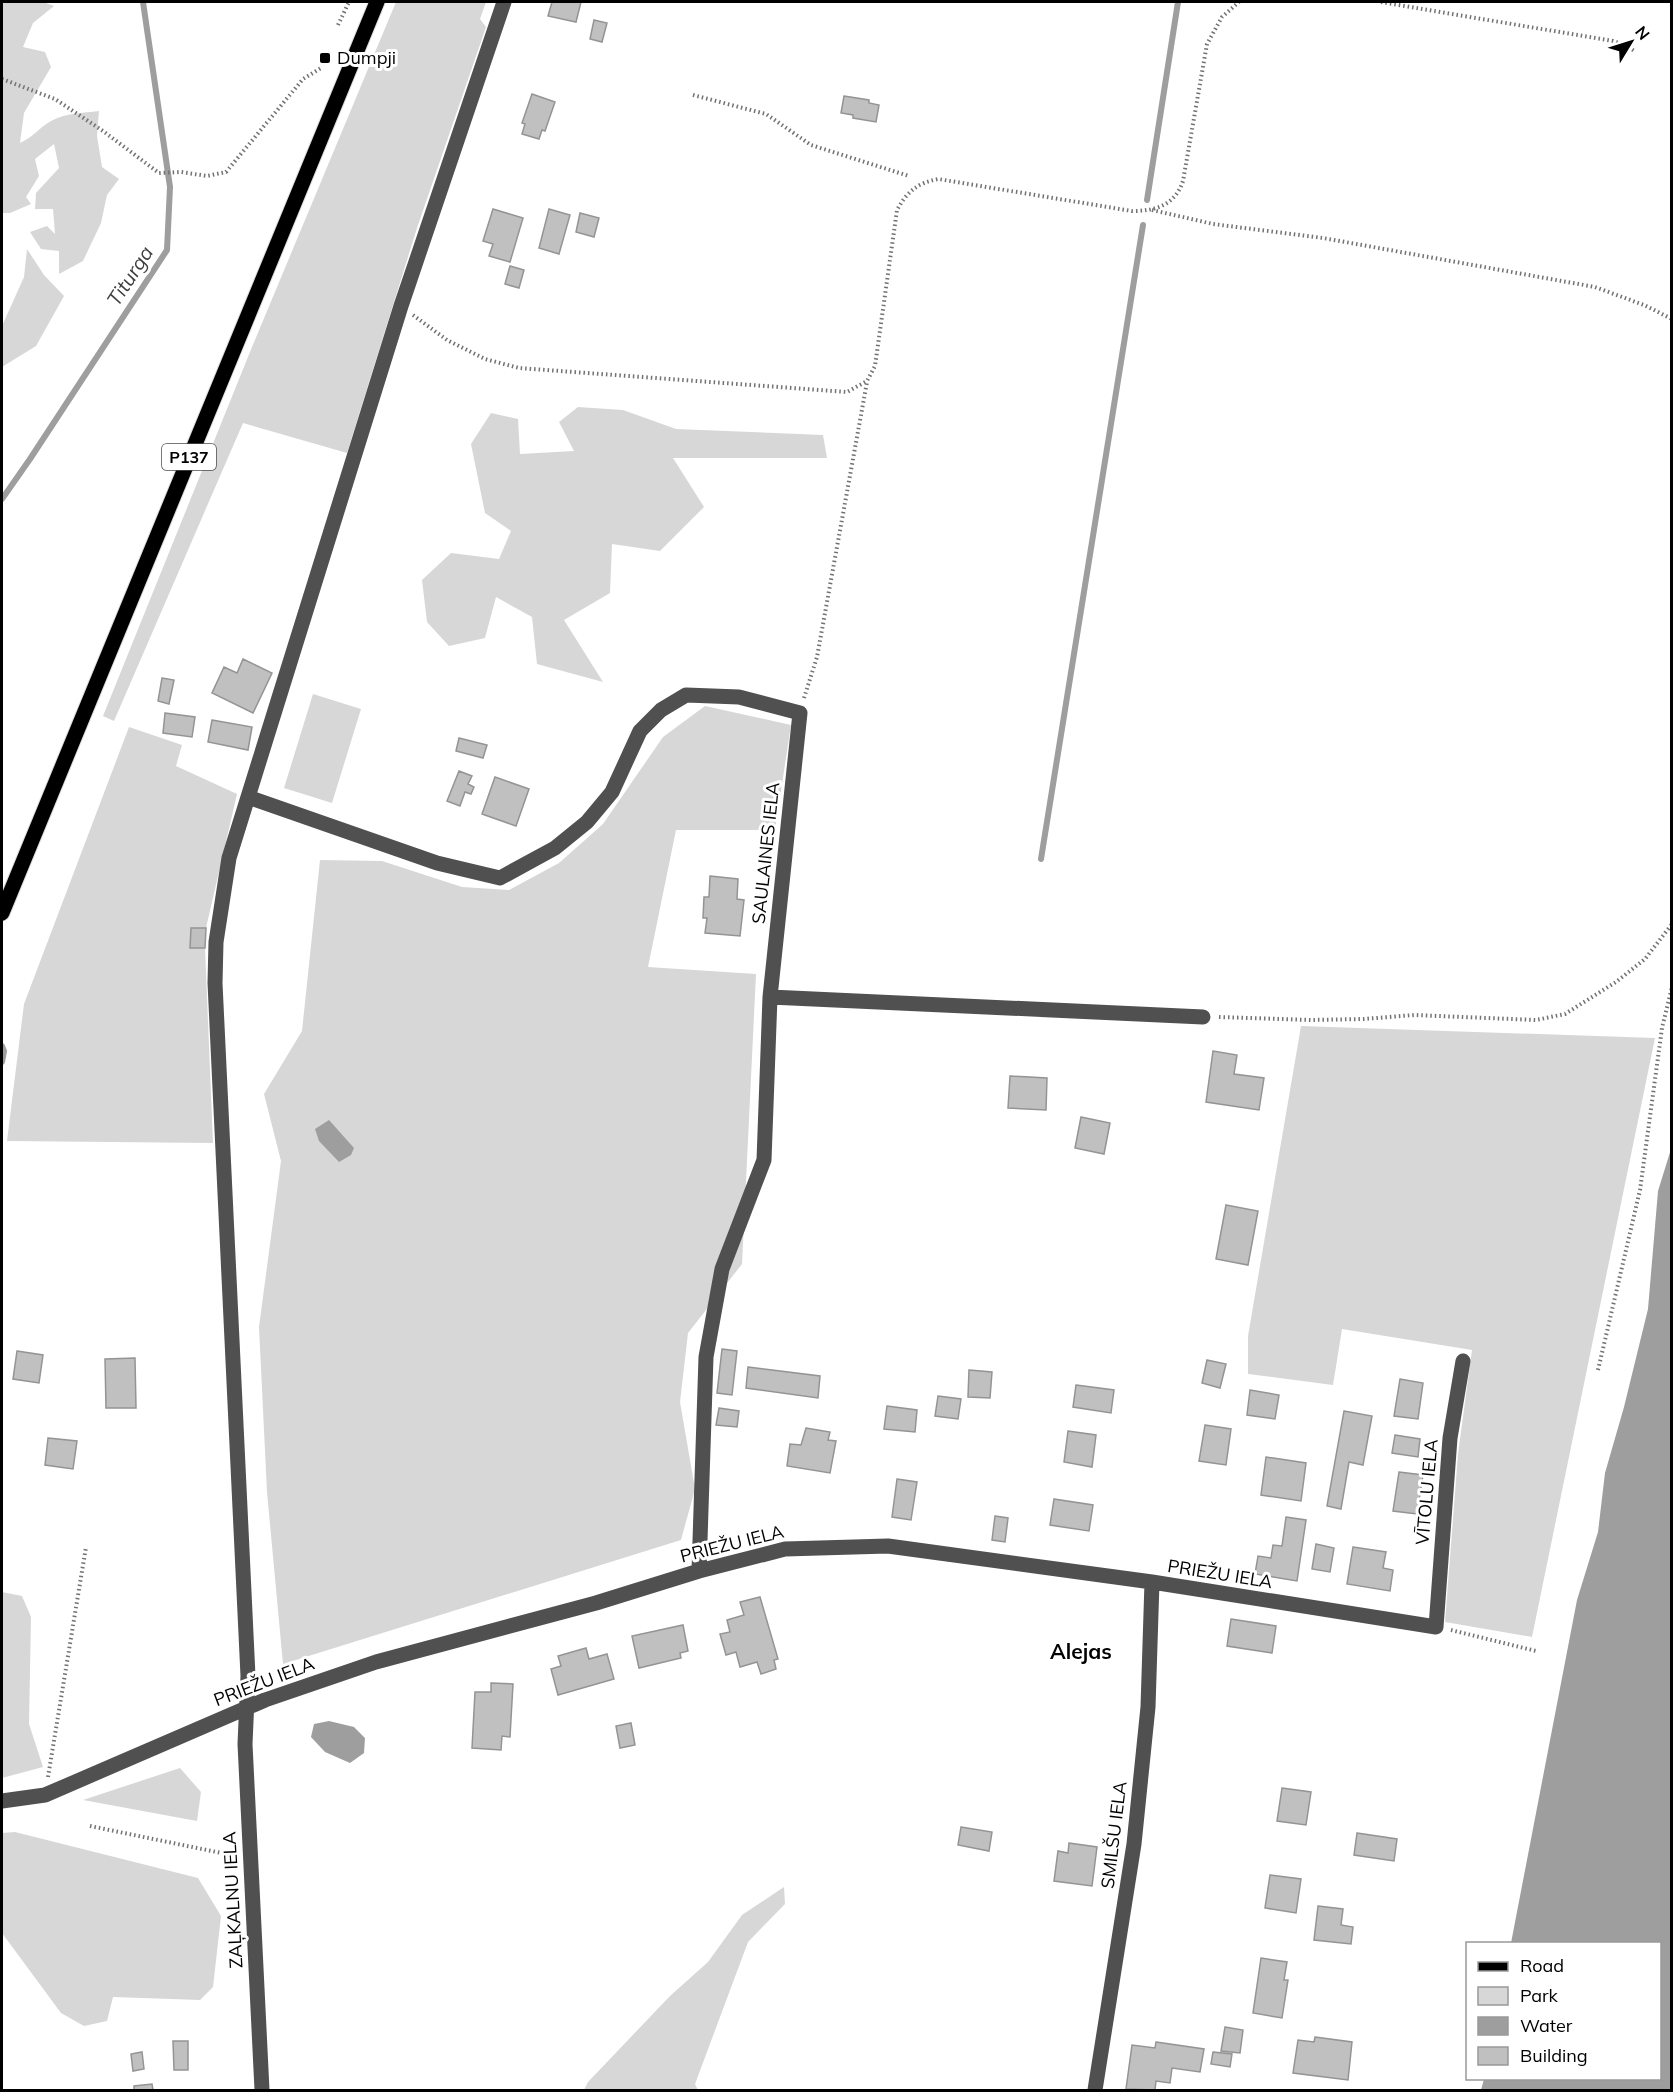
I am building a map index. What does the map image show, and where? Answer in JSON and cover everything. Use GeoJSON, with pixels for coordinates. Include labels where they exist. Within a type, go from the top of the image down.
{"type":"FeatureCollection","features":[{"type":"Feature","properties":{"kind":"main road","name":"P137"},"geometry":{"type":"LineString","coordinates":[[2,913],[377,2]]}},
{"type":"Feature","properties":{"kind":"street","name":"ZAĻKALNU IELA"},"geometry":{"type":"LineString","coordinates":[[262,2091],[245,1744],[248,1676],[215,983],[216,942],[229,858],[401,306],[504,2]]}},
{"type":"Feature","properties":{"kind":"street"},"geometry":{"type":"LineString","coordinates":[[248,797],[437,863],[500,878],[555,848],[587,822],[612,792],[640,731],[661,710],[686,695],[739,697],[800,713]]}},
{"type":"Feature","properties":{"kind":"street","name":"SAULAINES IELA"},"geometry":{"type":"LineString","coordinates":[[699,1571],[706,1357],[722,1269],[764,1160],[770,997],[800,713]]}},
{"type":"Feature","properties":{"kind":"street"},"geometry":{"type":"LineString","coordinates":[[770,997],[1203,1017]]}},
{"type":"Feature","properties":{"kind":"street","name":"VĪTOLU IELA"},"geometry":{"type":"LineString","coordinates":[[1436,1627],[1450,1438],[1463,1362]]}},
{"type":"Feature","properties":{"kind":"street","name":"PRIEŽU IELA"},"geometry":{"type":"LineString","coordinates":[[2,1801],[45,1795],[277,1695],[376,1662],[596,1603],[699,1571],[784,1549],[888,1546],[1152,1582],[1436,1627]]}},
{"type":"Feature","properties":{"kind":"street","name":"SMILŠU IELA"},"geometry":{"type":"LineString","coordinates":[[1095,2091],[1134,1844],[1148,1707],[1152,1582]]}},
{"type":"Feature","properties":{"kind":"path"},"geometry":{"type":"LineString","coordinates":[[338,25],[349,2]]}},
{"type":"Feature","properties":{"kind":"path"},"geometry":{"type":"LineString","coordinates":[[800,713],[817,657],[867,381],[875,366],[897,210],[905,196],[915,187],[938,179],[1132,211],[1151,210],[1166,205],[1180,189],[1207,44],[1222,17],[1239,2]]}},
{"type":"Feature","properties":{"kind":"path"},"geometry":{"type":"LineString","coordinates":[[1381,2],[1613,41],[1636,52]]}},
{"type":"Feature","properties":{"kind":"path"},"geometry":{"type":"LineString","coordinates":[[2,79],[55,99],[159,173],[181,172],[207,176],[226,172],[303,79],[321,68]]}},
{"type":"Feature","properties":{"kind":"path"},"geometry":{"type":"LineString","coordinates":[[693,95],[766,114],[811,145],[909,176]]}},
{"type":"Feature","properties":{"kind":"path"},"geometry":{"type":"LineString","coordinates":[[1151,210],[1213,224],[1323,238],[1595,287],[1644,305],[1671,319]]}},
{"type":"Feature","properties":{"kind":"path"},"geometry":{"type":"LineString","coordinates":[[407,324],[411,313],[447,340],[484,359],[519,368],[847,392],[867,381]]}},
{"type":"Feature","properties":{"kind":"path"},"geometry":{"type":"LineString","coordinates":[[1203,1017],[1311,1020],[1414,1015],[1536,1020],[1565,1014],[1616,982],[1645,959],[1671,924]]}},
{"type":"Feature","properties":{"kind":"path"},"geometry":{"type":"LineString","coordinates":[[1598,1370],[1640,1190],[1662,1028],[1671,987]]}},
{"type":"Feature","properties":{"kind":"path"},"geometry":{"type":"LineString","coordinates":[[45,1795],[86,1547]]}},
{"type":"Feature","properties":{"kind":"path"},"geometry":{"type":"LineString","coordinates":[[1436,1627],[1536,1651]]}},
{"type":"Feature","properties":{"kind":"path"},"geometry":{"type":"LineString","coordinates":[[90,1826],[250,1859]]}},
{"type":"Feature","properties":{"kind":"green space"},"geometry":{"type":"Polygon","coordinates":[[[2,2],[43,2],[54,6],[33,23],[23,47],[45,52],[51,67],[24,113],[20,143],[57,118],[99,111],[97,136],[102,167],[119,179],[107,195],[101,223],[83,261],[59,274],[59,251],[41,249],[30,232],[47,226],[55,234],[53,209],[35,209],[36,193],[59,168],[54,144],[35,159],[39,176],[26,197],[31,204],[10,213],[2,213],[2,2]]]}},
{"type":"Feature","properties":{"kind":"green space"},"geometry":{"type":"Polygon","coordinates":[[[396,2],[486,2],[480,19],[486,27],[417,228],[347,453],[243,423],[114,721],[103,716],[252,347],[396,2]]]}},
{"type":"Feature","properties":{"kind":"green space"},"geometry":{"type":"Polygon","coordinates":[[[27,249],[44,275],[64,296],[36,346],[2,367],[2,326],[24,277],[27,249]]]}},
{"type":"Feature","properties":{"kind":"green space"},"geometry":{"type":"Polygon","coordinates":[[[578,407],[623,410],[676,429],[823,435],[827,458],[673,458],[704,507],[660,551],[612,544],[610,593],[564,620],[603,682],[537,664],[532,617],[496,597],[485,638],[449,646],[427,622],[422,580],[451,553],[499,559],[511,531],[485,513],[471,444],[491,413],[518,419],[520,454],[574,451],[559,422],[578,407]]]}},
{"type":"Feature","properties":{"kind":"green space"},"geometry":{"type":"Polygon","coordinates":[[[313,694],[361,709],[332,803],[284,788],[313,694]]]}},
{"type":"Feature","properties":{"kind":"green space"},"geometry":{"type":"Polygon","coordinates":[[[705,706],[791,725],[775,830],[676,830],[648,967],[756,974],[742,1264],[688,1333],[680,1402],[695,1489],[681,1540],[283,1664],[267,1492],[259,1327],[281,1161],[264,1094],[302,1031],[320,860],[382,861],[462,887],[509,890],[559,863],[603,824],[663,737],[705,706]]]}},
{"type":"Feature","properties":{"kind":"green space"},"geometry":{"type":"Polygon","coordinates":[[[129,727],[182,745],[176,766],[237,794],[206,928],[213,1143],[7,1141],[24,1004],[129,727]]]}},
{"type":"Feature","properties":{"kind":"green space"},"geometry":{"type":"Polygon","coordinates":[[[1301,1026],[1655,1038],[1532,1637],[1445,1622],[1458,1454],[1472,1350],[1342,1329],[1333,1385],[1248,1374],[1248,1336],[1301,1026]]]}},
{"type":"Feature","properties":{"kind":"green space"},"geometry":{"type":"Polygon","coordinates":[[[2,1592],[22,1596],[31,1617],[29,1724],[43,1767],[2,1778],[2,1592]]]}},
{"type":"Feature","properties":{"kind":"green space"},"geometry":{"type":"Polygon","coordinates":[[[180,1768],[201,1792],[197,1821],[83,1800],[180,1768]]]}},
{"type":"Feature","properties":{"kind":"green space"},"geometry":{"type":"Polygon","coordinates":[[[15,1832],[198,1878],[221,1916],[213,1987],[200,2000],[113,1997],[107,2021],[84,2026],[61,2013],[2,1933],[2,1833],[15,1832]]]}},
{"type":"Feature","properties":{"kind":"green space"},"geometry":{"type":"Polygon","coordinates":[[[784,1887],[785,1904],[748,1942],[695,2084],[698,2090],[584,2090],[588,2082],[670,1996],[708,1962],[742,1915],[784,1887]]]}},
{"type":"Feature","properties":{"kind":"water"},"geometry":{"type":"Polygon","coordinates":[[[329,1120],[354,1148],[351,1155],[339,1162],[319,1141],[315,1129],[329,1120]]]}},
{"type":"Feature","properties":{"kind":"water"},"geometry":{"type":"Polygon","coordinates":[[[1671,1149],[1671,2090],[1481,2090],[1484,2080],[1661,2080],[1661,1942],[1511,1942],[1577,1600],[1598,1532],[1605,1473],[1648,1309],[1658,1191],[1671,1149]]]}},
{"type":"Feature","properties":{"kind":"water"},"geometry":{"type":"Polygon","coordinates":[[[329,1721],[354,1727],[365,1738],[364,1753],[350,1763],[325,1752],[311,1737],[314,1724],[329,1721]]]}},
{"type":"Feature","properties":{"kind":"building"},"geometry":{"type":"Polygon","coordinates":[[[552,2],[581,2],[576,22],[548,16],[552,2]]]}},
{"type":"Feature","properties":{"kind":"building"},"geometry":{"type":"Polygon","coordinates":[[[594,20],[607,23],[602,42],[590,39],[594,20]]]}},
{"type":"Feature","properties":{"kind":"building"},"geometry":{"type":"Polygon","coordinates":[[[532,94],[555,102],[545,131],[542,130],[539,139],[522,134],[525,124],[522,123],[532,94]]]}},
{"type":"Feature","properties":{"kind":"building"},"geometry":{"type":"Polygon","coordinates":[[[844,96],[869,100],[869,103],[879,105],[876,122],[853,118],[853,115],[841,113],[844,96]]]}},
{"type":"Feature","properties":{"kind":"building"},"geometry":{"type":"Polygon","coordinates":[[[493,209],[523,218],[510,262],[489,256],[493,244],[483,241],[493,209]]]}},
{"type":"Feature","properties":{"kind":"building"},"geometry":{"type":"Polygon","coordinates":[[[549,209],[570,215],[559,254],[539,248],[549,209]]]}},
{"type":"Feature","properties":{"kind":"building"},"geometry":{"type":"Polygon","coordinates":[[[580,213],[599,218],[594,237],[576,232],[580,213]]]}},
{"type":"Feature","properties":{"kind":"building"},"geometry":{"type":"Polygon","coordinates":[[[510,266],[524,270],[519,288],[505,284],[510,266]]]}},
{"type":"Feature","properties":{"kind":"building"},"geometry":{"type":"Polygon","coordinates":[[[243,659],[272,673],[253,713],[212,693],[224,667],[237,673],[243,659]]]}},
{"type":"Feature","properties":{"kind":"building"},"geometry":{"type":"Polygon","coordinates":[[[162,678],[174,680],[169,704],[158,701],[162,678]]]}},
{"type":"Feature","properties":{"kind":"building"},"geometry":{"type":"Polygon","coordinates":[[[165,713],[195,717],[192,737],[163,733],[165,713]]]}},
{"type":"Feature","properties":{"kind":"building"},"geometry":{"type":"Polygon","coordinates":[[[212,720],[252,727],[248,750],[208,742],[212,720]]]}},
{"type":"Feature","properties":{"kind":"building"},"geometry":{"type":"Polygon","coordinates":[[[459,738],[487,745],[483,758],[456,751],[459,738]]]}},
{"type":"Feature","properties":{"kind":"building"},"geometry":{"type":"Polygon","coordinates":[[[459,771],[472,776],[468,784],[474,787],[471,794],[465,792],[460,806],[447,801],[459,771]]]}},
{"type":"Feature","properties":{"kind":"building"},"geometry":{"type":"Polygon","coordinates":[[[495,777],[529,789],[516,826],[482,814],[495,777]]]}},
{"type":"Feature","properties":{"kind":"building"},"geometry":{"type":"Polygon","coordinates":[[[710,876],[738,879],[737,899],[744,900],[740,936],[705,933],[707,918],[703,918],[704,897],[709,897],[710,876]]]}},
{"type":"Feature","properties":{"kind":"building"},"geometry":{"type":"Polygon","coordinates":[[[191,928],[206,928],[205,948],[190,948],[191,928]]]}},
{"type":"Feature","properties":{"kind":"building"},"geometry":{"type":"Polygon","coordinates":[[[1213,1051],[1237,1055],[1234,1074],[1264,1078],[1259,1110],[1206,1102],[1213,1051]]]}},
{"type":"Feature","properties":{"kind":"building"},"geometry":{"type":"Polygon","coordinates":[[[1010,1076],[1047,1078],[1046,1110],[1008,1108],[1010,1076]]]}},
{"type":"Feature","properties":{"kind":"building"},"geometry":{"type":"Polygon","coordinates":[[[1081,1117],[1110,1123],[1104,1154],[1075,1148],[1081,1117]]]}},
{"type":"Feature","properties":{"kind":"building"},"geometry":{"type":"Polygon","coordinates":[[[1226,1205],[1258,1211],[1248,1265],[1216,1259],[1226,1205]]]}},
{"type":"Feature","properties":{"kind":"building"},"geometry":{"type":"Polygon","coordinates":[[[722,1349],[737,1351],[732,1395],[717,1393],[722,1349]]]}},
{"type":"Feature","properties":{"kind":"building"},"geometry":{"type":"Polygon","coordinates":[[[17,1351],[43,1355],[39,1383],[13,1379],[17,1351]]]}},
{"type":"Feature","properties":{"kind":"building"},"geometry":{"type":"Polygon","coordinates":[[[135,1358],[136,1408],[106,1408],[105,1359],[135,1358]]]}},
{"type":"Feature","properties":{"kind":"building"},"geometry":{"type":"Polygon","coordinates":[[[1207,1360],[1226,1364],[1220,1388],[1202,1383],[1207,1360]]]}},
{"type":"Feature","properties":{"kind":"building"},"geometry":{"type":"Polygon","coordinates":[[[748,1367],[820,1376],[818,1398],[746,1388],[748,1367]]]}},
{"type":"Feature","properties":{"kind":"building"},"geometry":{"type":"Polygon","coordinates":[[[969,1370],[992,1372],[990,1398],[968,1397],[969,1370]]]}},
{"type":"Feature","properties":{"kind":"building"},"geometry":{"type":"Polygon","coordinates":[[[1400,1379],[1423,1383],[1418,1419],[1394,1416],[1400,1379]]]}},
{"type":"Feature","properties":{"kind":"building"},"geometry":{"type":"Polygon","coordinates":[[[1076,1385],[1114,1390],[1111,1413],[1073,1407],[1076,1385]]]}},
{"type":"Feature","properties":{"kind":"building"},"geometry":{"type":"Polygon","coordinates":[[[1250,1390],[1279,1395],[1275,1419],[1247,1415],[1250,1390]]]}},
{"type":"Feature","properties":{"kind":"building"},"geometry":{"type":"Polygon","coordinates":[[[938,1396],[961,1399],[958,1419],[935,1416],[938,1396]]]}},
{"type":"Feature","properties":{"kind":"building"},"geometry":{"type":"Polygon","coordinates":[[[887,1406],[917,1410],[915,1432],[884,1429],[887,1406]]]}},
{"type":"Feature","properties":{"kind":"building"},"geometry":{"type":"Polygon","coordinates":[[[719,1408],[739,1411],[737,1427],[716,1425],[719,1408]]]}},
{"type":"Feature","properties":{"kind":"building"},"geometry":{"type":"Polygon","coordinates":[[[1344,1411],[1372,1416],[1363,1465],[1349,1462],[1341,1509],[1327,1506],[1344,1411]]]}},
{"type":"Feature","properties":{"kind":"building"},"geometry":{"type":"Polygon","coordinates":[[[1205,1425],[1231,1429],[1226,1465],[1199,1461],[1205,1425]]]}},
{"type":"Feature","properties":{"kind":"building"},"geometry":{"type":"Polygon","coordinates":[[[806,1428],[830,1432],[828,1440],[836,1441],[830,1473],[787,1466],[790,1444],[801,1445],[806,1428]]]}},
{"type":"Feature","properties":{"kind":"building"},"geometry":{"type":"Polygon","coordinates":[[[1068,1431],[1096,1435],[1092,1467],[1064,1462],[1068,1431]]]}},
{"type":"Feature","properties":{"kind":"building"},"geometry":{"type":"Polygon","coordinates":[[[1395,1435],[1420,1439],[1418,1457],[1392,1453],[1395,1435]]]}},
{"type":"Feature","properties":{"kind":"building"},"geometry":{"type":"Polygon","coordinates":[[[48,1438],[77,1441],[73,1469],[45,1465],[48,1438]]]}},
{"type":"Feature","properties":{"kind":"building"},"geometry":{"type":"Polygon","coordinates":[[[1266,1457],[1306,1463],[1301,1501],[1261,1495],[1266,1457]]]}},
{"type":"Feature","properties":{"kind":"building"},"geometry":{"type":"Polygon","coordinates":[[[1399,1472],[1423,1475],[1417,1514],[1393,1511],[1399,1472]]]}},
{"type":"Feature","properties":{"kind":"building"},"geometry":{"type":"Polygon","coordinates":[[[897,1479],[917,1482],[911,1520],[892,1517],[897,1479]]]}},
{"type":"Feature","properties":{"kind":"building"},"geometry":{"type":"Polygon","coordinates":[[[1054,1499],[1093,1505],[1089,1531],[1050,1525],[1054,1499]]]}},
{"type":"Feature","properties":{"kind":"building"},"geometry":{"type":"Polygon","coordinates":[[[995,1516],[1008,1518],[1005,1542],[992,1540],[995,1516]]]}},
{"type":"Feature","properties":{"kind":"building"},"geometry":{"type":"Polygon","coordinates":[[[1286,1517],[1306,1520],[1297,1581],[1255,1574],[1258,1556],[1271,1558],[1273,1545],[1282,1546],[1286,1517]]]}},
{"type":"Feature","properties":{"kind":"building"},"geometry":{"type":"Polygon","coordinates":[[[1316,1544],[1334,1548],[1330,1572],[1312,1569],[1316,1544]]]}},
{"type":"Feature","properties":{"kind":"building"},"geometry":{"type":"Polygon","coordinates":[[[1353,1547],[1386,1552],[1383,1568],[1393,1570],[1390,1591],[1347,1584],[1353,1547]]]}},
{"type":"Feature","properties":{"kind":"building"},"geometry":{"type":"Polygon","coordinates":[[[760,1597],[778,1659],[774,1660],[776,1669],[761,1674],[757,1662],[740,1667],[736,1652],[726,1655],[720,1634],[730,1632],[727,1620],[744,1615],[740,1602],[760,1597]]]}},
{"type":"Feature","properties":{"kind":"building"},"geometry":{"type":"Polygon","coordinates":[[[1231,1619],[1276,1626],[1272,1653],[1227,1646],[1231,1619]]]}},
{"type":"Feature","properties":{"kind":"building"},"geometry":{"type":"Polygon","coordinates":[[[683,1625],[688,1651],[680,1653],[681,1658],[639,1668],[632,1636],[683,1625]]]}},
{"type":"Feature","properties":{"kind":"building"},"geometry":{"type":"Polygon","coordinates":[[[586,1648],[589,1659],[607,1654],[614,1679],[558,1695],[551,1669],[561,1666],[558,1656],[586,1648]]]}},
{"type":"Feature","properties":{"kind":"building"},"geometry":{"type":"Polygon","coordinates":[[[491,1683],[513,1684],[510,1737],[502,1736],[501,1750],[472,1748],[475,1692],[491,1692],[491,1683]]]}},
{"type":"Feature","properties":{"kind":"building"},"geometry":{"type":"Polygon","coordinates":[[[631,1723],[635,1745],[620,1748],[616,1726],[631,1723]]]}},
{"type":"Feature","properties":{"kind":"building"},"geometry":{"type":"Polygon","coordinates":[[[1282,1788],[1311,1792],[1306,1825],[1277,1821],[1282,1788]]]}},
{"type":"Feature","properties":{"kind":"building"},"geometry":{"type":"Polygon","coordinates":[[[961,1827],[992,1832],[989,1851],[958,1845],[961,1827]]]}},
{"type":"Feature","properties":{"kind":"building"},"geometry":{"type":"Polygon","coordinates":[[[1357,1833],[1397,1839],[1394,1861],[1354,1855],[1357,1833]]]}},
{"type":"Feature","properties":{"kind":"building"},"geometry":{"type":"Polygon","coordinates":[[[1069,1843],[1097,1847],[1092,1886],[1054,1881],[1058,1851],[1068,1853],[1069,1843]]]}},
{"type":"Feature","properties":{"kind":"building"},"geometry":{"type":"Polygon","coordinates":[[[1270,1875],[1301,1879],[1296,1913],[1265,1908],[1270,1875]]]}},
{"type":"Feature","properties":{"kind":"building"},"geometry":{"type":"Polygon","coordinates":[[[1318,1906],[1343,1909],[1341,1925],[1353,1927],[1351,1944],[1314,1940],[1318,1906]]]}},
{"type":"Feature","properties":{"kind":"building"},"geometry":{"type":"Polygon","coordinates":[[[1261,1958],[1287,1962],[1284,1980],[1288,1980],[1282,2018],[1253,2013],[1261,1958]]]}},
{"type":"Feature","properties":{"kind":"building"},"geometry":{"type":"Polygon","coordinates":[[[1225,2027],[1243,2030],[1240,2053],[1221,2051],[1225,2027]]]}},
{"type":"Feature","properties":{"kind":"building"},"geometry":{"type":"Polygon","coordinates":[[[1315,2037],[1352,2042],[1348,2080],[1293,2073],[1298,2040],[1314,2042],[1315,2037]]]}},
{"type":"Feature","properties":{"kind":"building"},"geometry":{"type":"Polygon","coordinates":[[[173,2041],[188,2041],[188,2070],[174,2070],[173,2041]]]}},
{"type":"Feature","properties":{"kind":"building"},"geometry":{"type":"Polygon","coordinates":[[[1156,2042],[1204,2049],[1200,2072],[1172,2068],[1170,2083],[1156,2081],[1155,2090],[1126,2089],[1132,2045],[1155,2048],[1156,2042]]]}},
{"type":"Feature","properties":{"kind":"building"},"geometry":{"type":"Polygon","coordinates":[[[142,2052],[144,2069],[133,2071],[131,2054],[142,2052]]]}},
{"type":"Feature","properties":{"kind":"building"},"geometry":{"type":"Polygon","coordinates":[[[1213,2052],[1232,2054],[1230,2067],[1211,2064],[1213,2052]]]}},
{"type":"Feature","properties":{"kind":"building"},"geometry":{"type":"Polygon","coordinates":[[[152,2084],[153,2090],[134,2090],[134,2086],[152,2084]]]}},
{"type":"Feature","properties":{"kind":"waterway","name":"Titurga"},"geometry":{"type":"LineString","coordinates":[[2,499],[167,250],[170,187],[143,2]]}},
{"type":"Feature","properties":{"kind":"waterway"},"geometry":{"type":"LineString","coordinates":[[1147,200],[1178,2]]}},
{"type":"Feature","properties":{"kind":"waterway"},"geometry":{"type":"LineString","coordinates":[[1041,859],[1143,225]]}},
{"type":"Feature","properties":{"kind":"waterway","name":"Titurga"},"geometry":{"type":"LineString","coordinates":[[2,1046],[4,1051],[2,1062]]}},
{"type":"Feature","properties":{"kind":"place","name":"Dumpji"},"geometry":{"type":"Point","coordinates":[325,58]}},
{"type":"Feature","properties":{"kind":"district","name":"Alejas"},"geometry":{"type":"Point","coordinates":[1081,1652]}}]}
